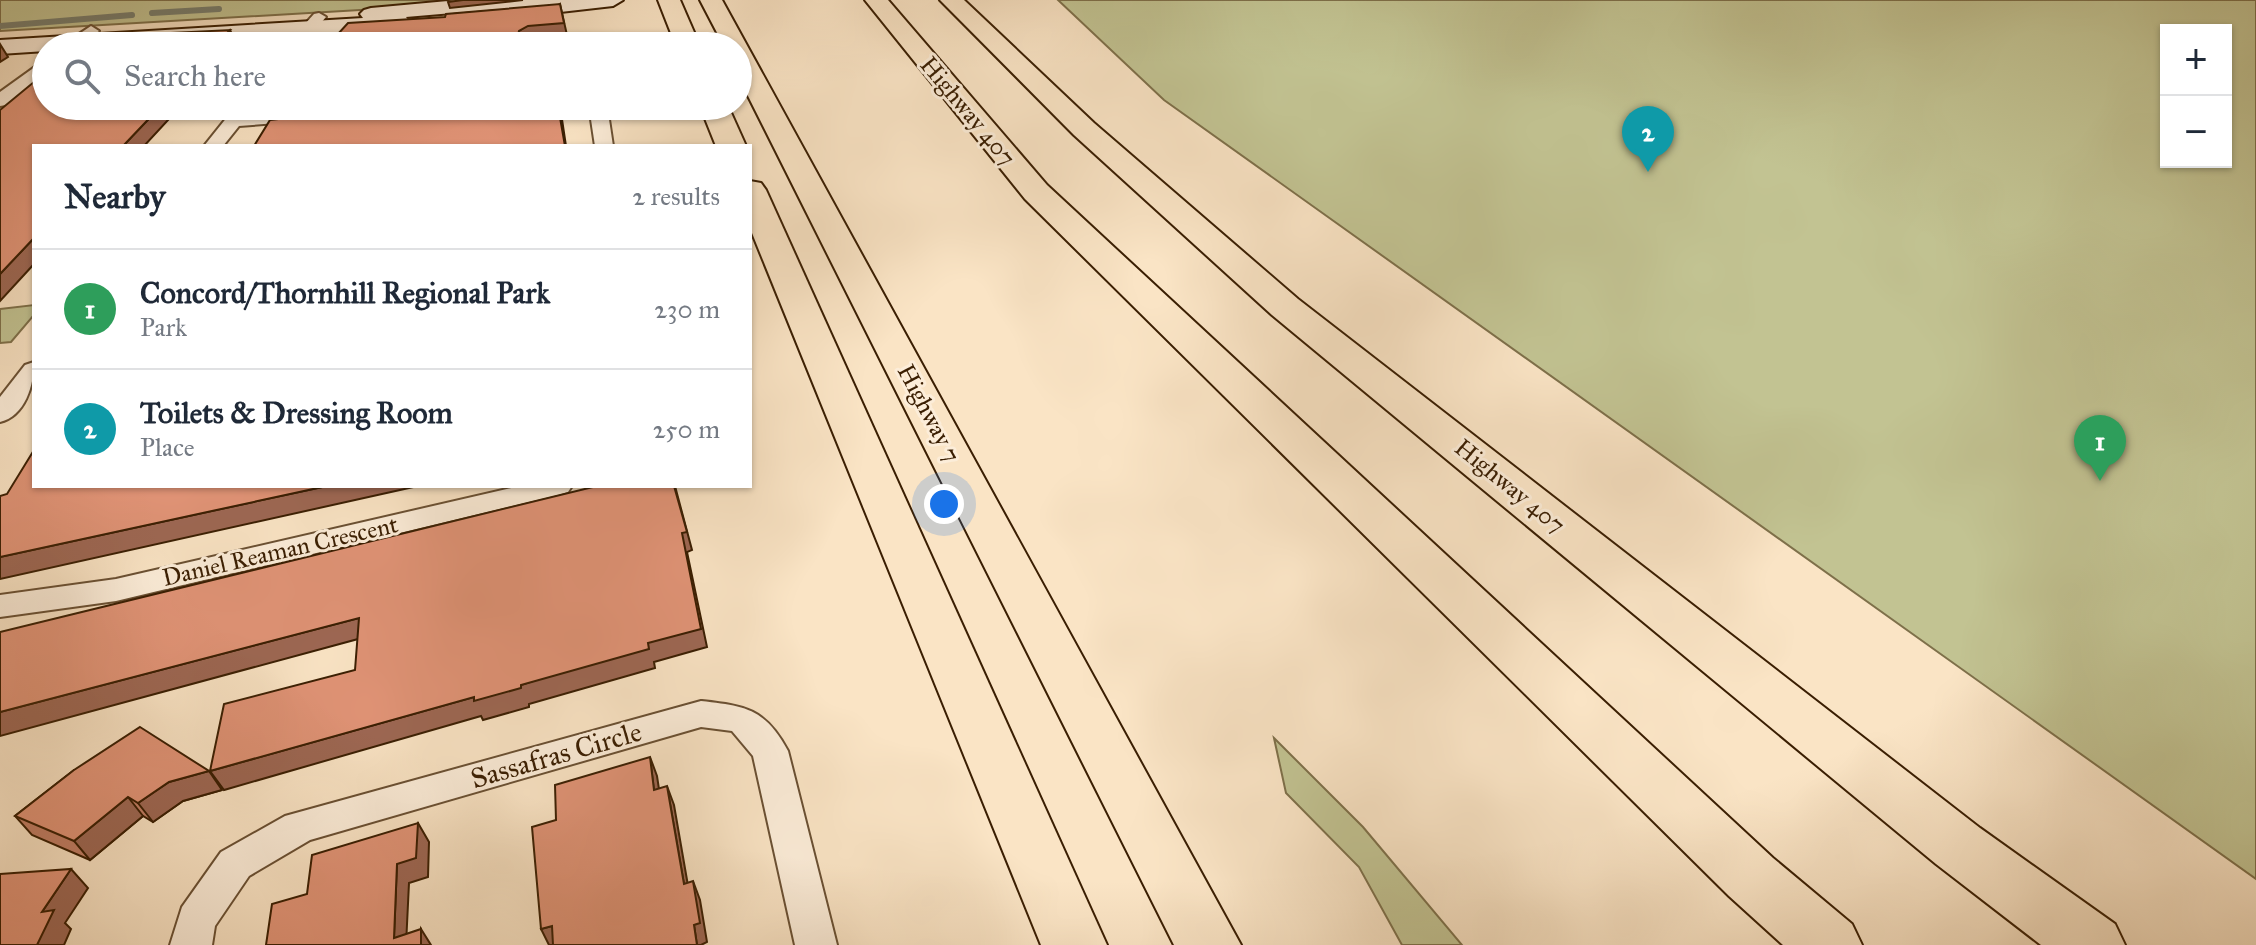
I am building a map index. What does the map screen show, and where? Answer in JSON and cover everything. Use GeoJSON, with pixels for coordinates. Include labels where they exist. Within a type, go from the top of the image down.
{"type":"FeatureCollection","features":[{"type":"Feature","properties":{"kind":"main road"},"geometry":{"type":"LineString","coordinates":[[669,0],[682,32]]}},
{"type":"Feature","properties":{"kind":"main road","name":"Highway 7"},"geometry":{"type":"LineString","coordinates":[[711,0],[728,32]]}},
{"type":"Feature","properties":{"kind":"main road","name":"Highway 407"},"geometry":{"type":"LineString","coordinates":[[876,0],[1036,192],[1740,867],[1829,945]]}},
{"type":"Feature","properties":{"kind":"main road","name":"Highway 407"},"geometry":{"type":"LineString","coordinates":[[951,0],[1084,129],[1285,307],[1958,846],[2092,945]]}},
{"type":"Feature","properties":{"kind":"main road","name":"Highway 7"},"geometry":{"type":"LineString","coordinates":[[752,77],[1208,945]]}},
{"type":"Feature","properties":{"kind":"main road"},"geometry":{"type":"LineString","coordinates":[[720,120],[730,144]]}},
{"type":"Feature","properties":{"kind":"main road"},"geometry":{"type":"LineString","coordinates":[[752,195],[1074,945]]}},
{"type":"Feature","properties":{"kind":"street"},"geometry":{"type":"LineString","coordinates":[[183,32],[529,0]]}},
{"type":"Feature","properties":{"kind":"street"},"geometry":{"type":"LineString","coordinates":[[305,32],[314,22],[409,21],[613,0]]}},
{"type":"Feature","properties":{"kind":"street"},"geometry":{"type":"LineString","coordinates":[[0,37],[32,38]]}},
{"type":"Feature","properties":{"kind":"street"},"geometry":{"type":"LineString","coordinates":[[0,47],[32,44]]}},
{"type":"Feature","properties":{"kind":"street"},"geometry":{"type":"LineString","coordinates":[[0,101],[32,75]]}},
{"type":"Feature","properties":{"kind":"street"},"geometry":{"type":"LineString","coordinates":[[215,144],[233,121],[246,120]]}},
{"type":"Feature","properties":{"kind":"street"},"geometry":{"type":"LineString","coordinates":[[600,120],[604,144]]}},
{"type":"Feature","properties":{"kind":"street"},"geometry":{"type":"LineString","coordinates":[[0,414],[25,391]]}},
{"type":"Feature","properties":{"kind":"street","name":"Daniel Reaman Crescent"},"geometry":{"type":"LineString","coordinates":[[0,606],[116,590],[550,488]]}},
{"type":"Feature","properties":{"kind":"street","name":"Sassafras Circle"},"geometry":{"type":"LineString","coordinates":[[191,945],[196,920],[235,864],[299,827],[701,714],[742,719],[770,751],[816,945]]}},
{"type":"Feature","properties":{"kind":"green space"},"geometry":{"type":"Polygon","coordinates":[[[0,0],[470,0],[445,5],[0,31],[0,0]]]}},
{"type":"Feature","properties":{"kind":"green space"},"geometry":{"type":"Polygon","coordinates":[[[1058,0],[2256,0],[2256,879],[1164,100],[1058,0]]]}},
{"type":"Feature","properties":{"kind":"green space"},"geometry":{"type":"Polygon","coordinates":[[[32,305],[32,317],[11,342],[0,343],[0,309],[32,305]]]}},
{"type":"Feature","properties":{"kind":"green space"},"geometry":{"type":"Polygon","coordinates":[[[1274,738],[1363,827],[1462,945],[1402,945],[1359,867],[1286,793],[1274,738]]]}},
{"type":"Feature","properties":{"kind":"building"},"geometry":{"type":"Polygon","coordinates":[[[560,4],[564,23],[528,26],[519,32],[340,32],[348,23],[445,17],[446,14],[560,4]]]}},
{"type":"Feature","properties":{"kind":"building"},"geometry":{"type":"Polygon","coordinates":[[[32,84],[32,120],[148,120],[125,144],[32,144],[32,240],[0,274],[0,110],[32,84]]]}},
{"type":"Feature","properties":{"kind":"building"},"geometry":{"type":"Polygon","coordinates":[[[270,120],[560,120],[565,144],[255,144],[270,120]]]}},
{"type":"Feature","properties":{"kind":"building"},"geometry":{"type":"Polygon","coordinates":[[[32,453],[32,488],[318,488],[0,557],[0,496],[7,494],[32,453]]]}},
{"type":"Feature","properties":{"kind":"building"},"geometry":{"type":"Polygon","coordinates":[[[589,488],[675,488],[687,532],[682,533],[701,629],[648,643],[649,649],[521,685],[521,688],[474,701],[474,697],[210,771],[224,704],[355,670],[359,618],[0,712],[0,632],[589,488]]]}},
{"type":"Feature","properties":{"kind":"building"},"geometry":{"type":"Polygon","coordinates":[[[140,727],[209,771],[169,782],[138,803],[128,797],[74,841],[15,816],[74,770],[140,727]]]}},
{"type":"Feature","properties":{"kind":"building"},"geometry":{"type":"Polygon","coordinates":[[[650,757],[654,790],[667,786],[684,884],[693,881],[700,923],[694,925],[697,945],[553,945],[552,926],[541,929],[532,827],[556,820],[555,785],[650,757]]]}},
{"type":"Feature","properties":{"kind":"building"},"geometry":{"type":"Polygon","coordinates":[[[418,823],[416,858],[397,864],[394,938],[421,929],[421,945],[266,945],[272,904],[307,894],[312,855],[418,823]]]}},
{"type":"Feature","properties":{"kind":"building"},"geometry":{"type":"Polygon","coordinates":[[[71,869],[42,912],[54,910],[37,945],[0,945],[0,874],[71,869]]]}},
{"type":"Feature","properties":{"kind":"waterway"},"geometry":{"type":"LineString","coordinates":[[152,13],[219,9]]}},
{"type":"Feature","properties":{"kind":"waterway"},"geometry":{"type":"LineString","coordinates":[[0,26],[132,15]]}},
{"type":"Feature","properties":{"kind":"place","name":"Toilets & Dressing Room"},"geometry":{"type":"Point","coordinates":[1648,172]}},
{"type":"Feature","properties":{"kind":"place","name":"Concord/Thornhill Regional Park"},"geometry":{"type":"Point","coordinates":[2100,481]}}]}
